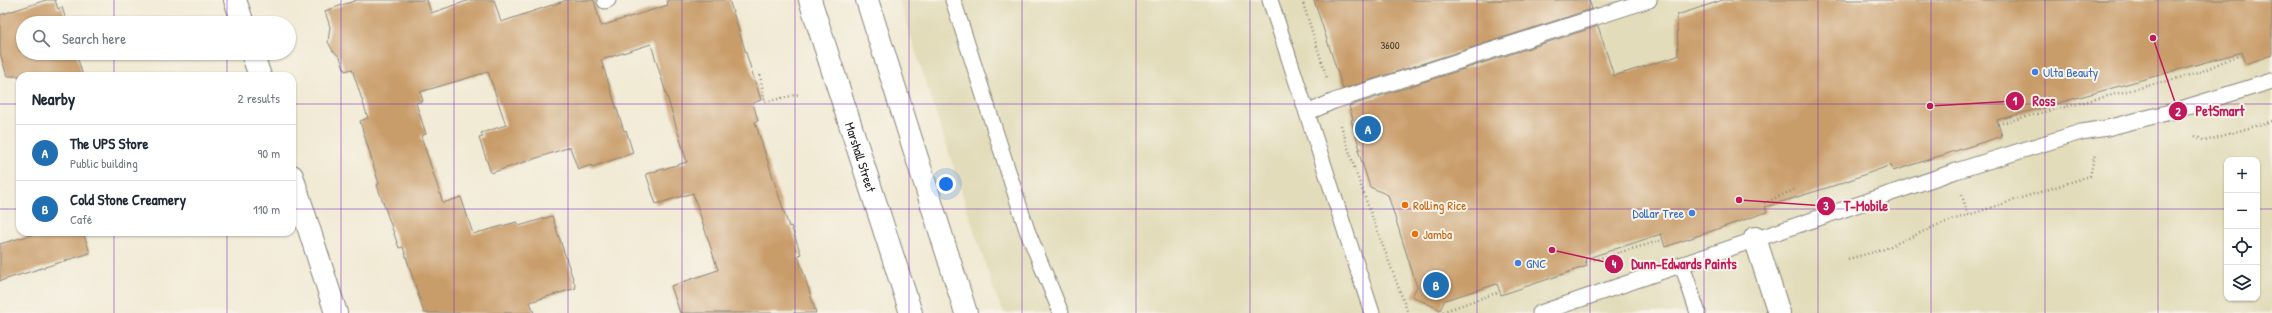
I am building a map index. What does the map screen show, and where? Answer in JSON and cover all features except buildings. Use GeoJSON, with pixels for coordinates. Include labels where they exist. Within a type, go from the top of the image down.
{"type":"FeatureCollection","features":[{"type":"Feature","properties":{"kind":"street"},"geometry":{"type":"LineString","coordinates":[[235,0],[241,16]]}},
{"type":"Feature","properties":{"kind":"street","name":"Marshall Street"},"geometry":{"type":"LineString","coordinates":[[810,0],[911,313]]}},
{"type":"Feature","properties":{"kind":"street"},"geometry":{"type":"LineString","coordinates":[[866,0],[966,313]]}},
{"type":"Feature","properties":{"kind":"street"},"geometry":{"type":"LineString","coordinates":[[254,60],[259,72]]}},
{"type":"Feature","properties":{"kind":"street"},"geometry":{"type":"LineString","coordinates":[[296,188],[336,313]]}},
{"type":"Feature","properties":{"kind":"street"},"geometry":{"type":"LineString","coordinates":[[1755,238],[1779,313]]}},
{"type":"Feature","properties":{"kind":"lane"},"geometry":{"type":"LineString","coordinates":[[953,0],[1027,230],[1062,313]]}},
{"type":"Feature","properties":{"kind":"lane"},"geometry":{"type":"LineString","coordinates":[[1270,0],[1372,313]]}},
{"type":"Feature","properties":{"kind":"lane"},"geometry":{"type":"LineString","coordinates":[[1307,113],[1334,101],[1649,0]]}},
{"type":"Feature","properties":{"kind":"lane"},"geometry":{"type":"LineString","coordinates":[[1540,313],[1682,265],[1755,238],[1914,185],[2081,132],[2107,128],[2166,113],[2272,81]]}},
{"type":"Feature","properties":{"kind":"lane"},"geometry":{"type":"LineString","coordinates":[[1682,265],[1698,313]]}},
{"type":"Feature","properties":{"kind":"path"},"geometry":{"type":"LineString","coordinates":[[1302,0],[1356,174],[1408,313]]}},
{"type":"Feature","properties":{"kind":"path"},"geometry":{"type":"LineString","coordinates":[[1998,124],[2198,73],[2229,59],[2243,55]]}},
{"type":"Feature","properties":{"kind":"path"},"geometry":{"type":"LineString","coordinates":[[760,76],[765,102],[800,94]]}},
{"type":"Feature","properties":{"kind":"path"},"geometry":{"type":"LineString","coordinates":[[2195,136],[2205,141],[2272,121]]}},
{"type":"Feature","properties":{"kind":"path"},"geometry":{"type":"LineString","coordinates":[[1848,259],[1882,250],[1940,224],[2090,176],[2095,154]]}},
{"type":"Feature","properties":{"kind":"path"},"geometry":{"type":"LineString","coordinates":[[1764,203],[1796,189]]}},
{"type":"Feature","properties":{"kind":"path"},"geometry":{"type":"LineString","coordinates":[[1961,192],[1968,215]]}},
{"type":"Feature","properties":{"kind":"path"},"geometry":{"type":"LineString","coordinates":[[1586,262],[1663,240]]}},
{"type":"Feature","properties":{"kind":"path"},"geometry":{"type":"LineString","coordinates":[[1439,313],[1499,292]]}},
{"type":"Feature","properties":{"kind":"shaded area"},"geometry":{"type":"Polygon","coordinates":[[[899,0],[2272,0],[2272,313],[1004,313],[993,288],[899,0]]]}},
{"type":"Feature","properties":{"kind":"place","name":"PetSmart"},"geometry":{"type":"Point","coordinates":[2153,38]}},
{"type":"Feature","properties":{"kind":"place","name":"Ulta Beauty"},"geometry":{"type":"Point","coordinates":[2035,72]}},
{"type":"Feature","properties":{"kind":"place","name":"Ross"},"geometry":{"type":"Point","coordinates":[1930,106]}},
{"type":"Feature","properties":{"kind":"place","name":"The UPS Store"},"geometry":{"type":"Point","coordinates":[1368,129]}},
{"type":"Feature","properties":{"kind":"place","name":"T-Mobile"},"geometry":{"type":"Point","coordinates":[1739,200]}},
{"type":"Feature","properties":{"kind":"place","name":"Rolling Rice"},"geometry":{"type":"Point","coordinates":[1405,205]}},
{"type":"Feature","properties":{"kind":"place","name":"Dollar Tree"},"geometry":{"type":"Point","coordinates":[1692,213]}},
{"type":"Feature","properties":{"kind":"place","name":"Jamba"},"geometry":{"type":"Point","coordinates":[1415,234]}},
{"type":"Feature","properties":{"kind":"place","name":"Dunn-Edwards Paints"},"geometry":{"type":"Point","coordinates":[1552,250]}},
{"type":"Feature","properties":{"kind":"place","name":"GNC"},"geometry":{"type":"Point","coordinates":[1518,263]}},
{"type":"Feature","properties":{"kind":"place","name":"Cold Stone Creamery"},"geometry":{"type":"Point","coordinates":[1436,285]}}]}
